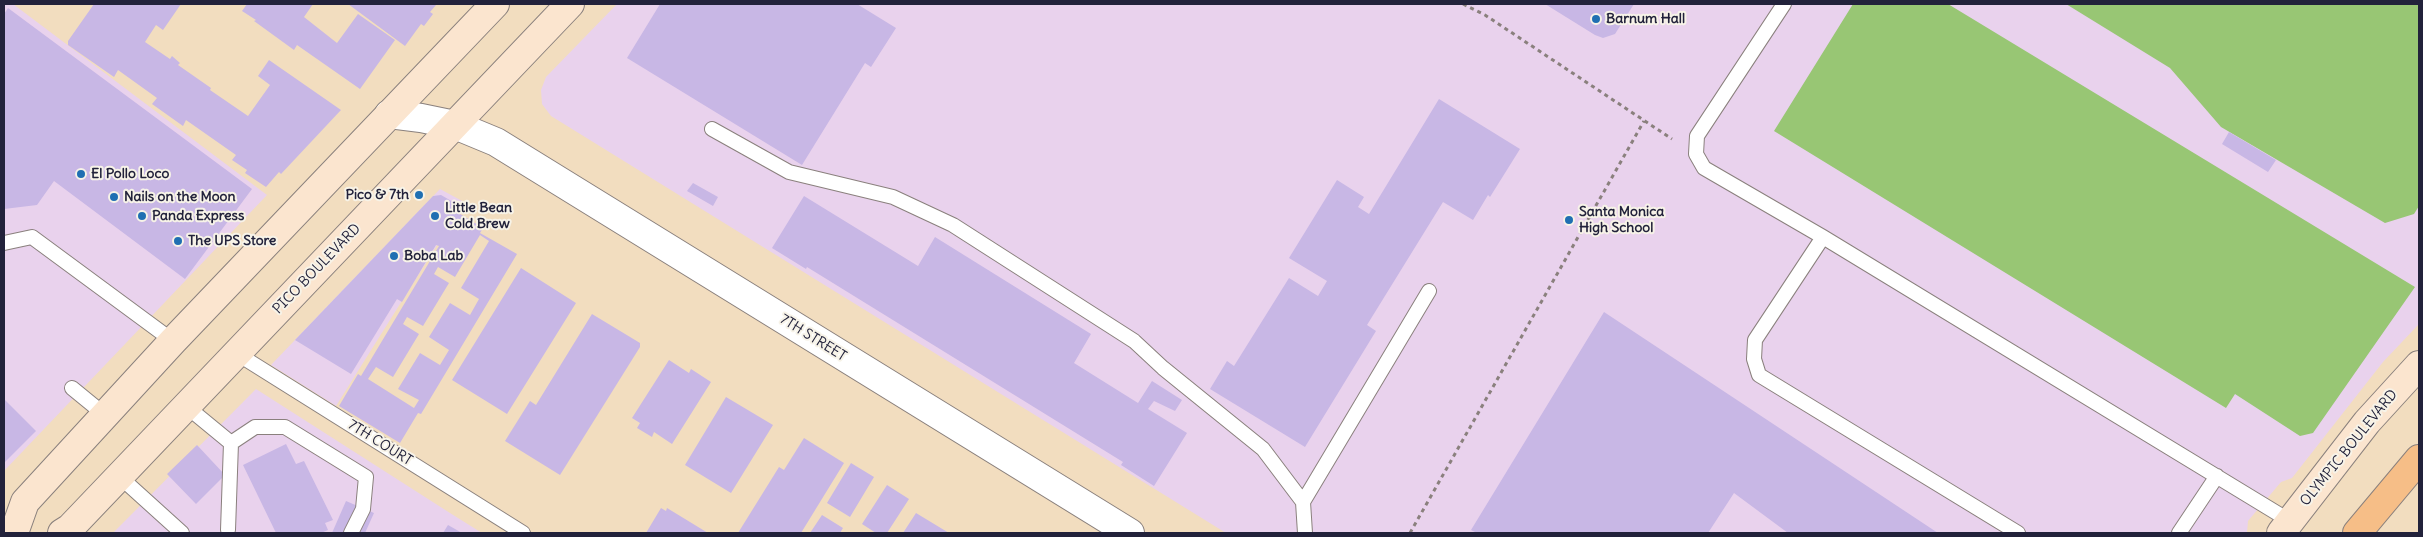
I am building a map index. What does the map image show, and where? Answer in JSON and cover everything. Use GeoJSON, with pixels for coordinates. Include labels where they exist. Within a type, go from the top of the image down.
{"type":"FeatureCollection","features":[{"type":"Feature","properties":{"kind":"highway"},"geometry":{"type":"LineString","coordinates":[[2357,533],[2419,459]]}},
{"type":"Feature","properties":{"kind":"main road"},"geometry":{"type":"LineString","coordinates":[[14,533],[24,502],[173,340],[495,4]]}},
{"type":"Feature","properties":{"kind":"main road","name":"PICO BOULEVARD"},"geometry":{"type":"LineString","coordinates":[[62,533],[70,528],[570,4]]}},
{"type":"Feature","properties":{"kind":"main road","name":"OLYMPIC BOULEVARD"},"geometry":{"type":"LineString","coordinates":[[2286,527],[2367,422],[2419,365]]}},
{"type":"Feature","properties":{"kind":"street"},"geometry":{"type":"LineString","coordinates":[[486,92],[484,104],[486,118],[496,142]]}},
{"type":"Feature","properties":{"kind":"street","name":"7TH STREET"},"geometry":{"type":"LineString","coordinates":[[389,114],[421,118],[455,126],[496,142],[1130,533]]}},
{"type":"Feature","properties":{"kind":"lane"},"geometry":{"type":"LineString","coordinates":[[1784,4],[1697,136],[1696,154],[1704,168],[1823,237],[2217,476],[2286,527]]}},
{"type":"Feature","properties":{"kind":"lane"},"geometry":{"type":"LineString","coordinates":[[712,129],[789,172],[893,197],[953,225],[1134,341],[1163,368],[1262,449],[1303,502],[1305,533]]}},
{"type":"Feature","properties":{"kind":"lane"},"geometry":{"type":"LineString","coordinates":[[4,243],[32,237],[173,340]]}},
{"type":"Feature","properties":{"kind":"lane"},"geometry":{"type":"LineString","coordinates":[[1823,237],[1755,340],[1754,359],[1759,375],[2018,533]]}},
{"type":"Feature","properties":{"kind":"lane"},"geometry":{"type":"LineString","coordinates":[[1303,502],[1429,291]]}},
{"type":"Feature","properties":{"kind":"lane","name":"7TH COURT"},"geometry":{"type":"LineString","coordinates":[[236,353],[523,533]]}},
{"type":"Feature","properties":{"kind":"lane"},"geometry":{"type":"LineString","coordinates":[[72,388],[105,415]]}},
{"type":"Feature","properties":{"kind":"lane"},"geometry":{"type":"LineString","coordinates":[[186,406],[231,444]]}},
{"type":"Feature","properties":{"kind":"lane"},"geometry":{"type":"LineString","coordinates":[[231,444],[255,427],[285,427],[366,477],[363,509],[351,533]]}},
{"type":"Feature","properties":{"kind":"lane"},"geometry":{"type":"LineString","coordinates":[[228,532],[231,444]]}},
{"type":"Feature","properties":{"kind":"lane"},"geometry":{"type":"LineString","coordinates":[[119,476],[182,533]]}},
{"type":"Feature","properties":{"kind":"lane"},"geometry":{"type":"LineString","coordinates":[[2179,533],[2217,476]]}},
{"type":"Feature","properties":{"kind":"path"},"geometry":{"type":"LineString","coordinates":[[1463,4],[1485,14],[1696,154]]}},
{"type":"Feature","properties":{"kind":"path"},"geometry":{"type":"LineString","coordinates":[[1410,533],[1644,121]]}},
{"type":"Feature","properties":{"kind":"shaded area"},"geometry":{"type":"Polygon","coordinates":[[[6,4],[13,4],[267,195],[4,471],[4,7],[6,4]]]}},
{"type":"Feature","properties":{"kind":"shaded area","name":"Santa Monica High School"},"geometry":{"type":"Polygon","coordinates":[[[617,4],[2419,4],[2419,324],[2383,362],[2292,478],[2281,482],[2248,521],[2247,533],[1226,533],[551,116],[542,104],[541,90],[546,77],[617,4]]]}},
{"type":"Feature","properties":{"kind":"shaded area"},"geometry":{"type":"Polygon","coordinates":[[[440,189],[464,202],[336,406],[271,365],[440,189]]]}},
{"type":"Feature","properties":{"kind":"shaded area"},"geometry":{"type":"Polygon","coordinates":[[[256,389],[450,513],[482,533],[113,533],[256,389]]]}},
{"type":"Feature","properties":{"kind":"green space"},"geometry":{"type":"Polygon","coordinates":[[[1853,4],[1948,4],[2415,287],[2313,433],[2300,436],[2235,394],[2226,408],[1774,131],[1853,4]]]}},
{"type":"Feature","properties":{"kind":"green space"},"geometry":{"type":"Polygon","coordinates":[[[2066,4],[2419,4],[2419,206],[2414,214],[2385,223],[2221,127],[2170,68],[2066,4]]]}},
{"type":"Feature","properties":{"kind":"building"},"geometry":{"type":"Polygon","coordinates":[[[94,4],[181,4],[163,30],[156,25],[145,42],[170,59],[172,56],[180,63],[178,65],[248,116],[270,85],[258,76],[269,60],[341,110],[281,174],[279,172],[266,187],[245,173],[247,170],[232,160],[236,155],[186,120],[183,126],[152,104],[157,98],[118,70],[114,77],[68,45],[68,41],[94,4]]]}},
{"type":"Feature","properties":{"kind":"building"},"geometry":{"type":"Polygon","coordinates":[[[247,4],[313,4],[304,17],[337,43],[358,14],[395,40],[360,89],[297,45],[294,50],[254,21],[256,20],[242,11],[247,4]]]}},
{"type":"Feature","properties":{"kind":"building"},"geometry":{"type":"Polygon","coordinates":[[[348,4],[436,5],[430,12],[433,14],[424,26],[421,24],[405,46],[348,4]]]}},
{"type":"Feature","properties":{"kind":"building"},"geometry":{"type":"Polygon","coordinates":[[[660,4],[857,4],[896,28],[871,67],[865,63],[802,165],[627,58],[660,4]]]}},
{"type":"Feature","properties":{"kind":"building","name":"Barnum Hall"},"geometry":{"type":"Polygon","coordinates":[[[1545,4],[1634,4],[1615,34],[1603,38],[1545,4]]]}},
{"type":"Feature","properties":{"kind":"building"},"geometry":{"type":"Polygon","coordinates":[[[8,8],[252,189],[185,279],[54,181],[37,205],[4,209],[4,14],[8,8]]]}},
{"type":"Feature","properties":{"kind":"building"},"geometry":{"type":"Polygon","coordinates":[[[1439,99],[1520,149],[1473,220],[1443,202],[1367,325],[1376,331],[1305,447],[1210,389],[1227,361],[1234,366],[1289,278],[1318,296],[1327,281],[1289,258],[1337,180],[1364,197],[1358,207],[1369,214],[1439,99]]]}},
{"type":"Feature","properties":{"kind":"building"},"geometry":{"type":"Polygon","coordinates":[[[2229,132],[2276,160],[2268,172],[2222,144],[2229,132]]]}},
{"type":"Feature","properties":{"kind":"building"},"geometry":{"type":"Polygon","coordinates":[[[693,183],[718,197],[713,206],[687,191],[693,183]]]}},
{"type":"Feature","properties":{"kind":"building"},"geometry":{"type":"Polygon","coordinates":[[[441,195],[460,206],[457,212],[483,228],[480,233],[517,254],[421,414],[418,413],[400,443],[339,406],[358,374],[361,376],[439,246],[436,245],[402,302],[397,299],[351,374],[295,340],[433,196],[441,195]],[[480,235],[455,277],[438,267],[434,274],[449,283],[423,326],[407,317],[403,324],[419,334],[393,377],[376,367],[368,379],[414,408],[419,400],[398,389],[420,353],[440,365],[449,350],[429,337],[450,303],[470,315],[479,299],[461,288],[489,241],[480,235]]]}},
{"type":"Feature","properties":{"kind":"building"},"geometry":{"type":"Polygon","coordinates":[[[804,196],[918,266],[935,237],[1091,334],[1074,363],[1138,403],[1152,381],[1182,400],[1175,411],[1154,401],[1148,409],[1187,433],[1154,486],[1121,465],[1123,462],[807,267],[806,269],[772,248],[804,196]]]}},
{"type":"Feature","properties":{"kind":"building"},"geometry":{"type":"Polygon","coordinates":[[[521,268],[576,303],[507,414],[452,380],[521,268]]]}},
{"type":"Feature","properties":{"kind":"building"},"geometry":{"type":"Polygon","coordinates":[[[1604,312],[1938,533],[1788,533],[1734,493],[1708,533],[1477,533],[1471,530],[1604,312]]]}},
{"type":"Feature","properties":{"kind":"building"},"geometry":{"type":"Polygon","coordinates":[[[592,314],[640,343],[640,347],[560,475],[505,441],[530,401],[536,405],[592,314]]]}},
{"type":"Feature","properties":{"kind":"building"},"geometry":{"type":"Polygon","coordinates":[[[669,360],[689,373],[691,369],[711,382],[672,444],[654,432],[652,437],[637,428],[640,423],[632,418],[669,360]]]}},
{"type":"Feature","properties":{"kind":"building"},"geometry":{"type":"Polygon","coordinates":[[[726,397],[773,425],[731,493],[685,465],[726,397]]]}},
{"type":"Feature","properties":{"kind":"building"},"geometry":{"type":"Polygon","coordinates":[[[4,399],[36,431],[4,463],[4,399]]]}},
{"type":"Feature","properties":{"kind":"building"},"geometry":{"type":"Polygon","coordinates":[[[804,438],[844,463],[801,533],[738,533],[779,467],[784,470],[804,438]]]}},
{"type":"Feature","properties":{"kind":"building"},"geometry":{"type":"Polygon","coordinates":[[[286,444],[296,464],[304,461],[333,520],[325,523],[328,530],[321,533],[276,533],[243,465],[286,444]]]}},
{"type":"Feature","properties":{"kind":"building"},"geometry":{"type":"Polygon","coordinates":[[[197,445],[225,475],[196,504],[167,474],[197,445]]]}},
{"type":"Feature","properties":{"kind":"building"},"geometry":{"type":"Polygon","coordinates":[[[851,463],[874,477],[850,517],[827,503],[851,463]]]}},
{"type":"Feature","properties":{"kind":"building"},"geometry":{"type":"Polygon","coordinates":[[[887,485],[909,499],[887,533],[876,533],[862,524],[887,485]]]}},
{"type":"Feature","properties":{"kind":"building"},"geometry":{"type":"Polygon","coordinates":[[[346,501],[374,513],[365,533],[332,533],[346,501]]]}},
{"type":"Feature","properties":{"kind":"building"},"geometry":{"type":"Polygon","coordinates":[[[661,508],[666,511],[667,508],[708,533],[646,533],[661,508]]]}},
{"type":"Feature","properties":{"kind":"building"},"geometry":{"type":"Polygon","coordinates":[[[916,513],[949,533],[903,533],[916,513]]]}},
{"type":"Feature","properties":{"kind":"building"},"geometry":{"type":"Polygon","coordinates":[[[822,515],[843,528],[840,533],[810,533],[822,515]]]}},
{"type":"Feature","properties":{"kind":"building"},"geometry":{"type":"Polygon","coordinates":[[[448,525],[462,533],[443,533],[448,525]]]}},
{"type":"Feature","properties":{"kind":"place","name":"Barnum Hall"},"geometry":{"type":"Point","coordinates":[1596,19]}},
{"type":"Feature","properties":{"kind":"place","name":"El Pollo Loco"},"geometry":{"type":"Point","coordinates":[81,174]}},
{"type":"Feature","properties":{"kind":"place","name":"Pico & 7th"},"geometry":{"type":"Point","coordinates":[419,195]}},
{"type":"Feature","properties":{"kind":"place","name":"Nails on the Moon"},"geometry":{"type":"Point","coordinates":[114,197]}},
{"type":"Feature","properties":{"kind":"place","name":"Panda Express"},"geometry":{"type":"Point","coordinates":[142,216]}},
{"type":"Feature","properties":{"kind":"place","name":"Little Bean Cold Brew"},"geometry":{"type":"Point","coordinates":[435,216]}},
{"type":"Feature","properties":{"kind":"place","name":"Santa Monica High School"},"geometry":{"type":"Point","coordinates":[1569,220]}},
{"type":"Feature","properties":{"kind":"place","name":"The UPS Store"},"geometry":{"type":"Point","coordinates":[178,241]}},
{"type":"Feature","properties":{"kind":"place","name":"Boba Lab"},"geometry":{"type":"Point","coordinates":[394,256]}}]}
